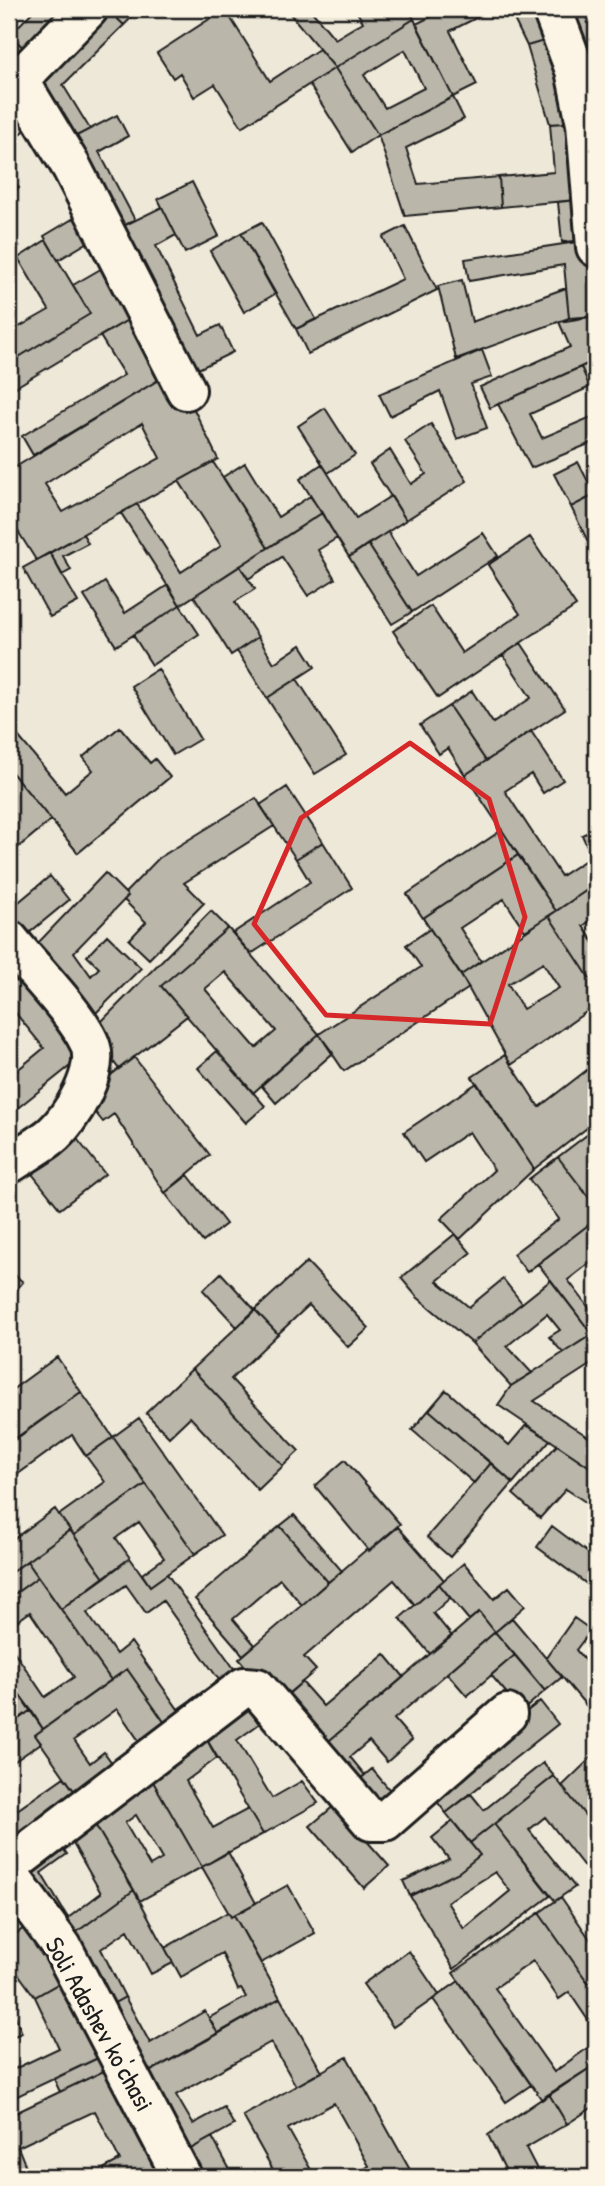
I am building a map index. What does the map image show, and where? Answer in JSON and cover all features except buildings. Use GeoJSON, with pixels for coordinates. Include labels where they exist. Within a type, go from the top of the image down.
{"type":"FeatureCollection","features":[{"type":"Feature","properties":{"kind":"street"},"geometry":{"type":"LineString","coordinates":[[88,9],[14,85],[72,168],[186,390]]}},
{"type":"Feature","properties":{"kind":"street"},"geometry":{"type":"LineString","coordinates":[[552,9],[575,70],[586,124],[596,247]]}},
{"type":"Feature","properties":{"kind":"street"},"geometry":{"type":"LineString","coordinates":[[9,940],[79,1025],[90,1044],[93,1064],[76,1104],[52,1136],[9,1164]]}},
{"type":"Feature","properties":{"kind":"street"},"geometry":{"type":"LineString","coordinates":[[9,1866],[244,1687],[257,1688],[371,1821],[385,1821],[507,1714]]}},
{"type":"Feature","properties":{"kind":"street","name":"Soli Adashev ko'chasi"},"geometry":{"type":"LineString","coordinates":[[9,1875],[62,1947],[182,2177]]}},
{"type":"Feature","properties":{"kind":"highlighted area"},"geometry":{"type":"Polygon","coordinates":[[[410,743],[489,799],[525,917],[490,1024],[326,1015],[254,924],[301,818],[410,743]]]}}]}
